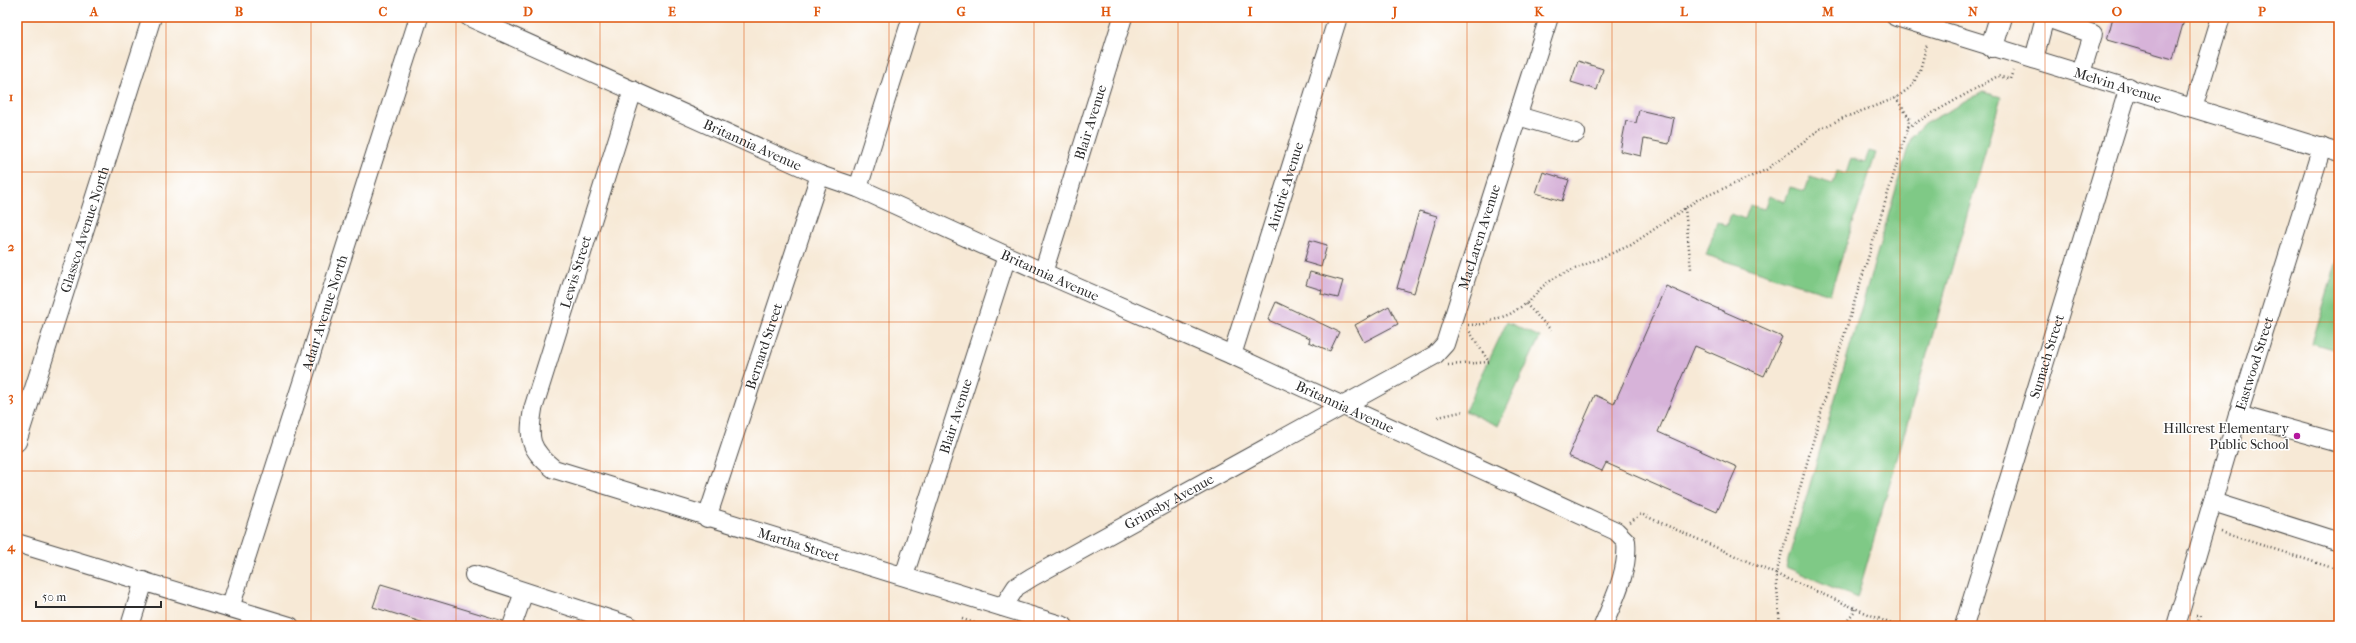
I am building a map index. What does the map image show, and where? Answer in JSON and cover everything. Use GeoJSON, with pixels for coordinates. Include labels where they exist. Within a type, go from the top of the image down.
{"type":"FeatureCollection","features":[{"type":"Feature","properties":{"kind":"main road"},"geometry":{"type":"LineString","coordinates":[[1992,46],[2001,17]]}},
{"type":"Feature","properties":{"kind":"street","name":"Glassco Avenue North"},"geometry":{"type":"LineString","coordinates":[[17,442],[152,17]]}},
{"type":"Feature","properties":{"kind":"street","name":"Adair Avenue North"},"geometry":{"type":"LineString","coordinates":[[230,608],[419,17]]}},
{"type":"Feature","properties":{"kind":"street","name":"Britannia Avenue"},"geometry":{"type":"LineString","coordinates":[[469,17],[820,175],[858,188],[1043,273],[1344,405],[1621,536]]}},
{"type":"Feature","properties":{"kind":"street"},"geometry":{"type":"LineString","coordinates":[[858,188],[912,17]]}},
{"type":"Feature","properties":{"kind":"street","name":"Blair Avenue"},"geometry":{"type":"LineString","coordinates":[[1043,273],[1123,17]]}},
{"type":"Feature","properties":{"kind":"street","name":"Airdrie Avenue"},"geometry":{"type":"LineString","coordinates":[[1232,355],[1338,17]]}},
{"type":"Feature","properties":{"kind":"street","name":"MacLaren Avenue"},"geometry":{"type":"LineString","coordinates":[[1344,405],[1434,355],[1445,344],[1549,17]]}},
{"type":"Feature","properties":{"kind":"street","name":"Melvin Avenue"},"geometry":{"type":"LineString","coordinates":[[1896,17],[2331,150]]}},
{"type":"Feature","properties":{"kind":"street"},"geometry":{"type":"LineString","coordinates":[[2034,59],[2045,17],[2093,34]]}},
{"type":"Feature","properties":{"kind":"street"},"geometry":{"type":"LineString","coordinates":[[2081,73],[2093,34],[2083,17]]}},
{"type":"Feature","properties":{"kind":"street"},"geometry":{"type":"LineString","coordinates":[[2193,108],[2221,17]]}},
{"type":"Feature","properties":{"kind":"street","name":"Sumach Street"},"geometry":{"type":"LineString","coordinates":[[1964,626],[2129,87]]}},
{"type":"Feature","properties":{"kind":"street","name":"Lewis Street"},"geometry":{"type":"LineString","coordinates":[[537,456],[529,432],[533,408],[633,90]]}},
{"type":"Feature","properties":{"kind":"street"},"geometry":{"type":"LineString","coordinates":[[1518,116],[1576,133]]}},
{"type":"Feature","properties":{"kind":"street","name":"Eastwood Street"},"geometry":{"type":"LineString","coordinates":[[2176,626],[2238,415],[2331,150]]}},
{"type":"Feature","properties":{"kind":"street","name":"Bernard Street"},"geometry":{"type":"LineString","coordinates":[[707,518],[820,175]]}},
{"type":"Feature","properties":{"kind":"street","name":"Blair Avenue"},"geometry":{"type":"LineString","coordinates":[[904,576],[1007,256]]}},
{"type":"Feature","properties":{"kind":"street","name":"Grimsby Avenue"},"geometry":{"type":"LineString","coordinates":[[1003,607],[1016,587],[1344,405]]}},
{"type":"Feature","properties":{"kind":"street"},"geometry":{"type":"LineString","coordinates":[[2238,415],[2339,443]]}},
{"type":"Feature","properties":{"kind":"street","name":"Martha Street"},"geometry":{"type":"LineString","coordinates":[[537,456],[554,469],[707,518],[904,576],[1064,626]]}},
{"type":"Feature","properties":{"kind":"street"},"geometry":{"type":"LineString","coordinates":[[2213,502],[2339,542]]}},
{"type":"Feature","properties":{"kind":"street"},"geometry":{"type":"LineString","coordinates":[[1603,626],[1619,588],[1626,562],[1621,536]]}},
{"type":"Feature","properties":{"kind":"street"},"geometry":{"type":"LineString","coordinates":[[17,543],[290,626]]}},
{"type":"Feature","properties":{"kind":"street"},"geometry":{"type":"LineString","coordinates":[[474,576],[630,626]]}},
{"type":"Feature","properties":{"kind":"street"},"geometry":{"type":"LineString","coordinates":[[130,626],[144,581]]}},
{"type":"Feature","properties":{"kind":"street"},"geometry":{"type":"LineString","coordinates":[[512,626],[524,592]]}},
{"type":"Feature","properties":{"kind":"path"},"geometry":{"type":"LineString","coordinates":[[1420,363],[1453,365],[1489,362],[1466,325],[1483,324],[1510,314],[1526,304],[1543,286],[1556,277],[1631,245],[1698,200],[1766,170],[1820,129],[1843,118],[1896,98],[1912,86],[1920,70],[1931,28]]}},
{"type":"Feature","properties":{"kind":"path"},"geometry":{"type":"LineString","coordinates":[[1908,128],[1998,76],[2010,79],[2014,68]]}},
{"type":"Feature","properties":{"kind":"path"},"geometry":{"type":"LineString","coordinates":[[1780,626],[1776,574],[1827,391],[1908,128],[1909,118],[1896,98]]}},
{"type":"Feature","properties":{"kind":"path"},"geometry":{"type":"LineString","coordinates":[[1685,208],[1691,269]]}},
{"type":"Feature","properties":{"kind":"path"},"geometry":{"type":"LineString","coordinates":[[1526,304],[1551,330]]}},
{"type":"Feature","properties":{"kind":"path"},"geometry":{"type":"LineString","coordinates":[[1438,417],[1466,411]]}},
{"type":"Feature","properties":{"kind":"path"},"geometry":{"type":"LineString","coordinates":[[1621,536],[1641,514],[1776,574],[1855,606],[1896,626]]}},
{"type":"Feature","properties":{"kind":"path"},"geometry":{"type":"LineString","coordinates":[[2206,526],[2339,570]]}},
{"type":"Feature","properties":{"kind":"path"},"geometry":{"type":"LineString","coordinates":[[1843,626],[1854,613],[1855,606]]}},
{"type":"Feature","properties":{"kind":"path"},"geometry":{"type":"LineString","coordinates":[[962,619],[984,626]]}},
{"type":"Feature","properties":{"kind":"green space"},"geometry":{"type":"Polygon","coordinates":[[[1983,92],[2001,97],[1857,598],[1786,567],[1911,137],[1924,124],[1983,92]]]}},
{"type":"Feature","properties":{"kind":"green space"},"geometry":{"type":"Polygon","coordinates":[[[1869,151],[1876,153],[1830,294],[1706,255],[1717,222],[1727,225],[1731,214],[1745,219],[1750,205],[1764,209],[1769,196],[1785,202],[1790,187],[1805,191],[1810,177],[1833,184],[1837,171],[1846,174],[1851,158],[1865,162],[1869,151]]]}},
{"type":"Feature","properties":{"kind":"green space"},"geometry":{"type":"Polygon","coordinates":[[[2339,254],[2339,351],[2312,343],[2339,254]]]}},
{"type":"Feature","properties":{"kind":"green space"},"geometry":{"type":"Polygon","coordinates":[[[1507,322],[1540,337],[1498,426],[1465,411],[1507,322]]]}},
{"type":"Feature","properties":{"kind":"building"},"geometry":{"type":"Polygon","coordinates":[[[2113,17],[2185,17],[2173,59],[2107,40],[2113,17]]]}},
{"type":"Feature","properties":{"kind":"building"},"geometry":{"type":"Polygon","coordinates":[[[1578,61],[1603,69],[1597,90],[1571,82],[1578,61]]]}},
{"type":"Feature","properties":{"kind":"building"},"geometry":{"type":"Polygon","coordinates":[[[1639,110],[1674,118],[1669,144],[1644,139],[1641,156],[1620,151],[1626,121],[1636,123],[1639,110]]]}},
{"type":"Feature","properties":{"kind":"building"},"geometry":{"type":"Polygon","coordinates":[[[1543,172],[1569,180],[1562,201],[1536,193],[1543,172]]]}},
{"type":"Feature","properties":{"kind":"building"},"geometry":{"type":"Polygon","coordinates":[[[1419,211],[1437,216],[1414,293],[1397,288],[1419,211]]]}},
{"type":"Feature","properties":{"kind":"building"},"geometry":{"type":"Polygon","coordinates":[[[1310,240],[1327,245],[1321,267],[1304,262],[1310,240]]]}},
{"type":"Feature","properties":{"kind":"building"},"geometry":{"type":"Polygon","coordinates":[[[1310,272],[1343,281],[1338,298],[1321,294],[1322,290],[1306,285],[1310,272]]]}},
{"type":"Feature","properties":{"kind":"building"},"geometry":{"type":"Polygon","coordinates":[[[1666,286],[1782,337],[1764,376],[1695,346],[1658,432],[1737,467],[1717,512],[1606,463],[1602,471],[1568,456],[1595,395],[1614,404],[1666,286]]]}},
{"type":"Feature","properties":{"kind":"building"},"geometry":{"type":"Polygon","coordinates":[[[1276,302],[1339,332],[1330,351],[1309,342],[1310,338],[1268,320],[1276,302]]]}},
{"type":"Feature","properties":{"kind":"building"},"geometry":{"type":"Polygon","coordinates":[[[1389,306],[1398,324],[1364,342],[1355,325],[1389,306]]]}},
{"type":"Feature","properties":{"kind":"building"},"geometry":{"type":"Polygon","coordinates":[[[381,584],[503,621],[502,626],[434,626],[373,607],[381,584]]]}},
{"type":"Feature","properties":{"kind":"place","name":"Hillcrest Elementary Public School"},"geometry":{"type":"Point","coordinates":[2297,436]}}]}
